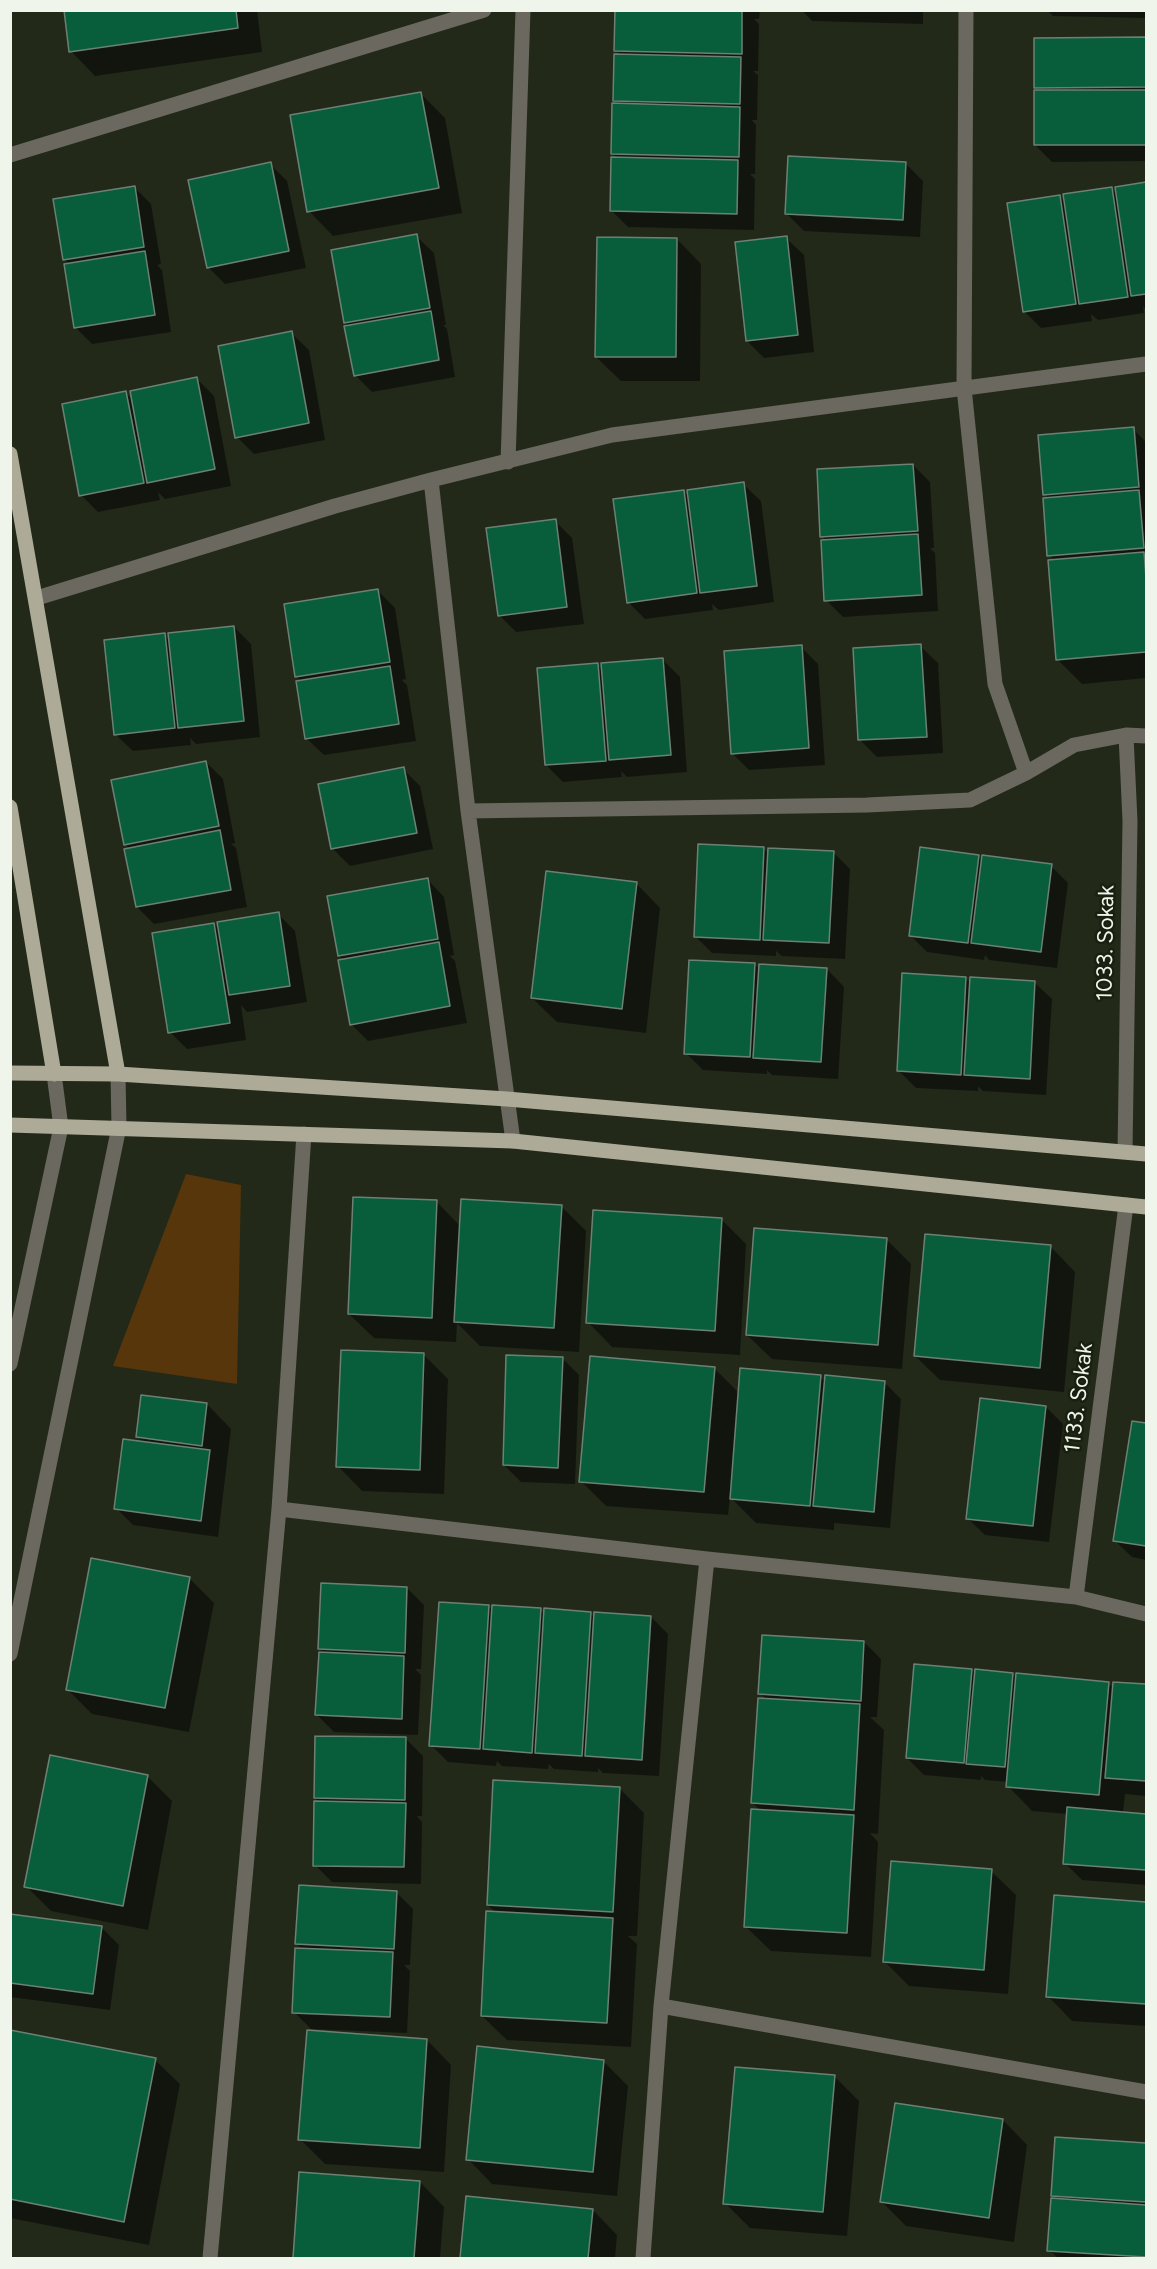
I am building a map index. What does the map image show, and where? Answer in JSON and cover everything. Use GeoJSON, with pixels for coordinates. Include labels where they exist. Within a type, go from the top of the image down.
{"type":"FeatureCollection","features":[{"type":"Feature","properties":{"kind":"main road"},"geometry":{"type":"LineString","coordinates":[[10,454],[15,502],[37,598],[118,1074]]}},
{"type":"Feature","properties":{"kind":"main road"},"geometry":{"type":"LineString","coordinates":[[10,807],[54,1074]]}},
{"type":"Feature","properties":{"kind":"main road"},"geometry":{"type":"LineString","coordinates":[[10,1073],[118,1074],[507,1099],[1146,1154]]}},
{"type":"Feature","properties":{"kind":"main road"},"geometry":{"type":"LineString","coordinates":[[10,1125],[513,1141],[1146,1207]]}},
{"type":"Feature","properties":{"kind":"street"},"geometry":{"type":"LineString","coordinates":[[10,155],[484,10]]}},
{"type":"Feature","properties":{"kind":"street"},"geometry":{"type":"LineString","coordinates":[[508,462],[524,10]]}},
{"type":"Feature","properties":{"kind":"street"},"geometry":{"type":"LineString","coordinates":[[966,10],[964,388],[995,684],[1026,773]]}},
{"type":"Feature","properties":{"kind":"street"},"geometry":{"type":"LineString","coordinates":[[37,598],[324,509],[612,435],[1146,364]]}},
{"type":"Feature","properties":{"kind":"street"},"geometry":{"type":"LineString","coordinates":[[431,480],[468,812],[513,1141]]}},
{"type":"Feature","properties":{"kind":"street"},"geometry":{"type":"LineString","coordinates":[[468,812],[867,805],[970,800],[1026,773],[1074,745],[1126,735],[1146,736]]}},
{"type":"Feature","properties":{"kind":"street","name":"1033. Sokak"},"geometry":{"type":"LineString","coordinates":[[1125,1151],[1130,821],[1126,735]]}},
{"type":"Feature","properties":{"kind":"street"},"geometry":{"type":"LineString","coordinates":[[10,1364],[61,1127],[54,1074]]}},
{"type":"Feature","properties":{"kind":"street"},"geometry":{"type":"LineString","coordinates":[[10,1654],[119,1127],[118,1074]]}},
{"type":"Feature","properties":{"kind":"street"},"geometry":{"type":"LineString","coordinates":[[210,2259],[279,1509],[304,1134]]}},
{"type":"Feature","properties":{"kind":"street","name":"1133. Sokak"},"geometry":{"type":"LineString","coordinates":[[1076,1597],[1126,1204]]}},
{"type":"Feature","properties":{"kind":"street"},"geometry":{"type":"LineString","coordinates":[[279,1509],[1076,1597],[1146,1614]]}},
{"type":"Feature","properties":{"kind":"street"},"geometry":{"type":"LineString","coordinates":[[643,2259],[661,2006],[707,1558]]}},
{"type":"Feature","properties":{"kind":"street"},"geometry":{"type":"LineString","coordinates":[[661,2006],[1146,2092]]}},
{"type":"Feature","properties":{"kind":"shaded area"},"geometry":{"type":"Polygon","coordinates":[[[186,1174],[241,1185],[237,1384],[113,1366],[186,1174]]]}},
{"type":"Feature","properties":{"kind":"building"},"geometry":{"type":"Polygon","coordinates":[[[64,10],[236,10],[238,28],[69,52],[64,10]]]}},
{"type":"Feature","properties":{"kind":"building"},"geometry":{"type":"Polygon","coordinates":[[[615,10],[742,10],[742,54],[614,51],[615,10]]]}},
{"type":"Feature","properties":{"kind":"building"},"geometry":{"type":"Polygon","coordinates":[[[1146,37],[1146,87],[1034,88],[1034,38],[1146,37]]]}},
{"type":"Feature","properties":{"kind":"building"},"geometry":{"type":"Polygon","coordinates":[[[614,54],[741,57],[740,104],[613,101],[614,54]]]}},
{"type":"Feature","properties":{"kind":"building"},"geometry":{"type":"Polygon","coordinates":[[[1034,90],[1146,90],[1146,145],[1034,145],[1034,90]]]}},
{"type":"Feature","properties":{"kind":"building"},"geometry":{"type":"Polygon","coordinates":[[[421,92],[439,188],[307,212],[290,115],[421,92]]]}},
{"type":"Feature","properties":{"kind":"building"},"geometry":{"type":"Polygon","coordinates":[[[612,103],[740,107],[739,157],[611,154],[612,103]]]}},
{"type":"Feature","properties":{"kind":"building"},"geometry":{"type":"Polygon","coordinates":[[[788,156],[906,162],[903,220],[785,214],[788,156]]]}},
{"type":"Feature","properties":{"kind":"building"},"geometry":{"type":"Polygon","coordinates":[[[611,157],[738,160],[737,214],[610,211],[611,157]]]}},
{"type":"Feature","properties":{"kind":"building"},"geometry":{"type":"Polygon","coordinates":[[[271,162],[289,251],[207,268],[188,180],[271,162]]]}},
{"type":"Feature","properties":{"kind":"building"},"geometry":{"type":"Polygon","coordinates":[[[1146,182],[1146,294],[1131,296],[1115,187],[1146,182]]]}},
{"type":"Feature","properties":{"kind":"building"},"geometry":{"type":"Polygon","coordinates":[[[135,186],[144,247],[63,260],[53,199],[135,186]]]}},
{"type":"Feature","properties":{"kind":"building"},"geometry":{"type":"Polygon","coordinates":[[[1112,187],[1128,297],[1079,304],[1063,194],[1112,187]]]}},
{"type":"Feature","properties":{"kind":"building"},"geometry":{"type":"Polygon","coordinates":[[[1060,195],[1076,304],[1023,312],[1007,203],[1060,195]]]}},
{"type":"Feature","properties":{"kind":"building"},"geometry":{"type":"Polygon","coordinates":[[[417,234],[430,308],[344,323],[331,250],[417,234]]]}},
{"type":"Feature","properties":{"kind":"building"},"geometry":{"type":"Polygon","coordinates":[[[787,236],[798,335],[746,341],[735,242],[787,236]]]}},
{"type":"Feature","properties":{"kind":"building"},"geometry":{"type":"Polygon","coordinates":[[[597,237],[677,238],[676,357],[595,357],[597,237]]]}},
{"type":"Feature","properties":{"kind":"building"},"geometry":{"type":"Polygon","coordinates":[[[145,251],[155,315],[74,328],[64,264],[145,251]]]}},
{"type":"Feature","properties":{"kind":"building"},"geometry":{"type":"Polygon","coordinates":[[[431,311],[439,360],[354,376],[344,326],[431,311]]]}},
{"type":"Feature","properties":{"kind":"building"},"geometry":{"type":"Polygon","coordinates":[[[292,331],[309,423],[235,438],[218,346],[292,331]]]}},
{"type":"Feature","properties":{"kind":"building"},"geometry":{"type":"Polygon","coordinates":[[[197,377],[215,469],[147,483],[130,391],[197,377]]]}},
{"type":"Feature","properties":{"kind":"building"},"geometry":{"type":"Polygon","coordinates":[[[126,391],[144,483],[79,496],[62,404],[126,391]]]}},
{"type":"Feature","properties":{"kind":"building"},"geometry":{"type":"Polygon","coordinates":[[[1134,427],[1139,487],[1043,495],[1038,435],[1134,427]]]}},
{"type":"Feature","properties":{"kind":"building"},"geometry":{"type":"Polygon","coordinates":[[[913,464],[918,531],[820,537],[817,469],[913,464]]]}},
{"type":"Feature","properties":{"kind":"building"},"geometry":{"type":"Polygon","coordinates":[[[744,482],[757,586],[700,593],[687,490],[744,482]]]}},
{"type":"Feature","properties":{"kind":"building"},"geometry":{"type":"Polygon","coordinates":[[[684,490],[697,593],[627,603],[613,499],[684,490]]]}},
{"type":"Feature","properties":{"kind":"building"},"geometry":{"type":"Polygon","coordinates":[[[1139,490],[1144,548],[1047,556],[1043,498],[1139,490]]]}},
{"type":"Feature","properties":{"kind":"building"},"geometry":{"type":"Polygon","coordinates":[[[556,519],[567,607],[498,616],[486,528],[556,519]]]}},
{"type":"Feature","properties":{"kind":"building"},"geometry":{"type":"Polygon","coordinates":[[[918,534],[922,595],[824,601],[821,540],[918,534]]]}},
{"type":"Feature","properties":{"kind":"building"},"geometry":{"type":"Polygon","coordinates":[[[1144,552],[1146,652],[1056,660],[1048,560],[1144,552]]]}},
{"type":"Feature","properties":{"kind":"building"},"geometry":{"type":"Polygon","coordinates":[[[378,589],[390,662],[295,677],[284,604],[378,589]]]}},
{"type":"Feature","properties":{"kind":"building"},"geometry":{"type":"Polygon","coordinates":[[[234,626],[244,721],[178,728],[168,633],[234,626]]]}},
{"type":"Feature","properties":{"kind":"building"},"geometry":{"type":"Polygon","coordinates":[[[165,633],[175,728],[114,735],[104,640],[165,633]]]}},
{"type":"Feature","properties":{"kind":"building"},"geometry":{"type":"Polygon","coordinates":[[[921,644],[927,737],[858,740],[853,648],[921,644]]]}},
{"type":"Feature","properties":{"kind":"building"},"geometry":{"type":"Polygon","coordinates":[[[802,645],[809,748],[731,754],[724,651],[802,645]]]}},
{"type":"Feature","properties":{"kind":"building"},"geometry":{"type":"Polygon","coordinates":[[[663,658],[671,755],[609,760],[601,663],[663,658]]]}},
{"type":"Feature","properties":{"kind":"building"},"geometry":{"type":"Polygon","coordinates":[[[598,663],[606,761],[545,765],[537,668],[598,663]]]}},
{"type":"Feature","properties":{"kind":"building"},"geometry":{"type":"Polygon","coordinates":[[[390,666],[399,724],[305,739],[296,681],[390,666]]]}},
{"type":"Feature","properties":{"kind":"building"},"geometry":{"type":"Polygon","coordinates":[[[206,761],[219,826],[124,845],[111,780],[206,761]]]}},
{"type":"Feature","properties":{"kind":"building"},"geometry":{"type":"Polygon","coordinates":[[[404,767],[417,833],[331,849],[318,784],[404,767]]]}},
{"type":"Feature","properties":{"kind":"building"},"geometry":{"type":"Polygon","coordinates":[[[220,830],[231,890],[136,907],[124,849],[220,830]]]}},
{"type":"Feature","properties":{"kind":"building"},"geometry":{"type":"Polygon","coordinates":[[[698,844],[764,847],[760,940],[694,937],[698,844]]]}},
{"type":"Feature","properties":{"kind":"building"},"geometry":{"type":"Polygon","coordinates":[[[920,847],[979,855],[968,943],[909,936],[920,847]]]}},
{"type":"Feature","properties":{"kind":"building"},"geometry":{"type":"Polygon","coordinates":[[[768,848],[834,851],[829,943],[763,940],[768,848]]]}},
{"type":"Feature","properties":{"kind":"building"},"geometry":{"type":"Polygon","coordinates":[[[982,855],[1052,864],[1041,952],[971,943],[982,855]]]}},
{"type":"Feature","properties":{"kind":"building"},"geometry":{"type":"Polygon","coordinates":[[[546,871],[637,882],[622,1009],[531,998],[546,871]]]}},
{"type":"Feature","properties":{"kind":"building"},"geometry":{"type":"Polygon","coordinates":[[[428,878],[438,939],[338,956],[327,896],[428,878]]]}},
{"type":"Feature","properties":{"kind":"building"},"geometry":{"type":"Polygon","coordinates":[[[279,912],[290,986],[229,995],[217,922],[279,912]]]}},
{"type":"Feature","properties":{"kind":"building"},"geometry":{"type":"Polygon","coordinates":[[[214,923],[230,1023],[168,1033],[152,933],[214,923]]]}},
{"type":"Feature","properties":{"kind":"building"},"geometry":{"type":"Polygon","coordinates":[[[439,942],[450,1006],[350,1025],[338,960],[439,942]]]}},
{"type":"Feature","properties":{"kind":"building"},"geometry":{"type":"Polygon","coordinates":[[[689,960],[755,963],[750,1057],[684,1054],[689,960]]]}},
{"type":"Feature","properties":{"kind":"building"},"geometry":{"type":"Polygon","coordinates":[[[759,964],[827,968],[821,1062],[753,1058],[759,964]]]}},
{"type":"Feature","properties":{"kind":"building"},"geometry":{"type":"Polygon","coordinates":[[[902,973],[966,977],[961,1075],[897,1071],[902,973]]]}},
{"type":"Feature","properties":{"kind":"building"},"geometry":{"type":"Polygon","coordinates":[[[970,977],[1035,981],[1030,1079],[964,1075],[970,977]]]}},
{"type":"Feature","properties":{"kind":"building"},"geometry":{"type":"Polygon","coordinates":[[[353,1197],[437,1200],[432,1318],[348,1314],[353,1197]]]}},
{"type":"Feature","properties":{"kind":"building"},"geometry":{"type":"Polygon","coordinates":[[[461,1199],[562,1205],[554,1328],[454,1322],[461,1199]]]}},
{"type":"Feature","properties":{"kind":"building"},"geometry":{"type":"Polygon","coordinates":[[[593,1210],[722,1218],[715,1331],[586,1323],[593,1210]]]}},
{"type":"Feature","properties":{"kind":"building"},"geometry":{"type":"Polygon","coordinates":[[[754,1228],[887,1238],[878,1345],[746,1335],[754,1228]]]}},
{"type":"Feature","properties":{"kind":"building"},"geometry":{"type":"Polygon","coordinates":[[[925,1234],[1051,1245],[1040,1368],[914,1356],[925,1234]]]}},
{"type":"Feature","properties":{"kind":"building"},"geometry":{"type":"Polygon","coordinates":[[[341,1350],[424,1353],[420,1470],[336,1467],[341,1350]]]}},
{"type":"Feature","properties":{"kind":"building"},"geometry":{"type":"Polygon","coordinates":[[[506,1355],[563,1357],[558,1468],[503,1465],[506,1355]]]}},
{"type":"Feature","properties":{"kind":"building"},"geometry":{"type":"Polygon","coordinates":[[[590,1356],[715,1367],[704,1492],[579,1482],[590,1356]]]}},
{"type":"Feature","properties":{"kind":"building"},"geometry":{"type":"Polygon","coordinates":[[[740,1368],[821,1375],[810,1506],[730,1499],[740,1368]]]}},
{"type":"Feature","properties":{"kind":"building"},"geometry":{"type":"Polygon","coordinates":[[[825,1375],[885,1381],[874,1512],[813,1506],[825,1375]]]}},
{"type":"Feature","properties":{"kind":"building"},"geometry":{"type":"Polygon","coordinates":[[[141,1395],[207,1403],[202,1446],[136,1437],[141,1395]]]}},
{"type":"Feature","properties":{"kind":"building"},"geometry":{"type":"Polygon","coordinates":[[[980,1398],[1046,1406],[1033,1526],[966,1519],[980,1398]]]}},
{"type":"Feature","properties":{"kind":"building"},"geometry":{"type":"Polygon","coordinates":[[[1132,1421],[1146,1423],[1146,1546],[1113,1541],[1132,1421]]]}},
{"type":"Feature","properties":{"kind":"building"},"geometry":{"type":"Polygon","coordinates":[[[123,1439],[210,1450],[201,1521],[114,1509],[123,1439]]]}},
{"type":"Feature","properties":{"kind":"building"},"geometry":{"type":"Polygon","coordinates":[[[91,1558],[190,1577],[165,1708],[66,1690],[91,1558]]]}},
{"type":"Feature","properties":{"kind":"building"},"geometry":{"type":"Polygon","coordinates":[[[321,1583],[407,1587],[405,1653],[318,1649],[321,1583]]]}},
{"type":"Feature","properties":{"kind":"building"},"geometry":{"type":"Polygon","coordinates":[[[439,1602],[489,1605],[480,1749],[429,1746],[439,1602]]]}},
{"type":"Feature","properties":{"kind":"building"},"geometry":{"type":"Polygon","coordinates":[[[492,1605],[541,1608],[532,1753],[483,1749],[492,1605]]]}},
{"type":"Feature","properties":{"kind":"building"},"geometry":{"type":"Polygon","coordinates":[[[544,1608],[591,1612],[582,1756],[535,1753],[544,1608]]]}},
{"type":"Feature","properties":{"kind":"building"},"geometry":{"type":"Polygon","coordinates":[[[594,1612],[651,1616],[642,1760],[585,1756],[594,1612]]]}},
{"type":"Feature","properties":{"kind":"building"},"geometry":{"type":"Polygon","coordinates":[[[762,1635],[864,1641],[861,1701],[758,1694],[762,1635]]]}},
{"type":"Feature","properties":{"kind":"building"},"geometry":{"type":"Polygon","coordinates":[[[319,1652],[404,1656],[402,1719],[315,1715],[319,1652]]]}},
{"type":"Feature","properties":{"kind":"building"},"geometry":{"type":"Polygon","coordinates":[[[914,1664],[972,1669],[964,1763],[906,1758],[914,1664]]]}},
{"type":"Feature","properties":{"kind":"building"},"geometry":{"type":"Polygon","coordinates":[[[975,1669],[1013,1673],[1005,1767],[966,1764],[975,1669]]]}},
{"type":"Feature","properties":{"kind":"building"},"geometry":{"type":"Polygon","coordinates":[[[1016,1673],[1109,1682],[1099,1795],[1006,1787],[1016,1673]]]}},
{"type":"Feature","properties":{"kind":"building"},"geometry":{"type":"Polygon","coordinates":[[[1113,1682],[1146,1684],[1146,1781],[1105,1778],[1113,1682]]]}},
{"type":"Feature","properties":{"kind":"building"},"geometry":{"type":"Polygon","coordinates":[[[758,1698],[860,1704],[854,1810],[751,1803],[758,1698]]]}},
{"type":"Feature","properties":{"kind":"building"},"geometry":{"type":"Polygon","coordinates":[[[315,1736],[406,1737],[405,1800],[314,1798],[315,1736]]]}},
{"type":"Feature","properties":{"kind":"building"},"geometry":{"type":"Polygon","coordinates":[[[50,1755],[148,1775],[123,1906],[24,1887],[50,1755]]]}},
{"type":"Feature","properties":{"kind":"building"},"geometry":{"type":"Polygon","coordinates":[[[493,1780],[620,1787],[613,1912],[487,1905],[493,1780]]]}},
{"type":"Feature","properties":{"kind":"building"},"geometry":{"type":"Polygon","coordinates":[[[314,1801],[406,1803],[404,1867],[313,1866],[314,1801]]]}},
{"type":"Feature","properties":{"kind":"building"},"geometry":{"type":"Polygon","coordinates":[[[1067,1807],[1146,1814],[1146,1870],[1063,1864],[1067,1807]]]}},
{"type":"Feature","properties":{"kind":"building"},"geometry":{"type":"Polygon","coordinates":[[[751,1809],[854,1815],[847,1933],[744,1927],[751,1809]]]}},
{"type":"Feature","properties":{"kind":"building"},"geometry":{"type":"Polygon","coordinates":[[[891,1861],[992,1869],[984,1970],[883,1962],[891,1861]]]}},
{"type":"Feature","properties":{"kind":"building"},"geometry":{"type":"Polygon","coordinates":[[[299,1885],[397,1891],[394,1949],[295,1944],[299,1885]]]}},
{"type":"Feature","properties":{"kind":"building"},"geometry":{"type":"Polygon","coordinates":[[[1054,1895],[1146,1902],[1146,2004],[1046,1997],[1054,1895]]]}},
{"type":"Feature","properties":{"kind":"building"},"geometry":{"type":"Polygon","coordinates":[[[486,1911],[613,1918],[607,2023],[481,2016],[486,1911]]]}},
{"type":"Feature","properties":{"kind":"building"},"geometry":{"type":"Polygon","coordinates":[[[10,1914],[102,1926],[93,1994],[10,1983],[10,1914]]]}},
{"type":"Feature","properties":{"kind":"building"},"geometry":{"type":"Polygon","coordinates":[[[295,1948],[393,1952],[390,2017],[292,2013],[295,1948]]]}},
{"type":"Feature","properties":{"kind":"building"},"geometry":{"type":"Polygon","coordinates":[[[10,2030],[156,2058],[124,2222],[10,2199],[10,2030]]]}},
{"type":"Feature","properties":{"kind":"building"},"geometry":{"type":"Polygon","coordinates":[[[307,2030],[427,2039],[420,2148],[298,2140],[307,2030]]]}},
{"type":"Feature","properties":{"kind":"building"},"geometry":{"type":"Polygon","coordinates":[[[477,2046],[604,2060],[593,2172],[466,2160],[477,2046]]]}},
{"type":"Feature","properties":{"kind":"building"},"geometry":{"type":"Polygon","coordinates":[[[735,2067],[835,2075],[823,2212],[723,2204],[735,2067]]]}},
{"type":"Feature","properties":{"kind":"building"},"geometry":{"type":"Polygon","coordinates":[[[895,2103],[1003,2119],[989,2218],[880,2202],[895,2103]]]}},
{"type":"Feature","properties":{"kind":"building"},"geometry":{"type":"Polygon","coordinates":[[[1055,2137],[1146,2143],[1146,2202],[1051,2196],[1055,2137]]]}},
{"type":"Feature","properties":{"kind":"building"},"geometry":{"type":"Polygon","coordinates":[[[299,2172],[420,2181],[414,2258],[293,2258],[299,2172]]]}},
{"type":"Feature","properties":{"kind":"building"},"geometry":{"type":"Polygon","coordinates":[[[466,2196],[593,2209],[588,2258],[460,2258],[466,2196]]]}},
{"type":"Feature","properties":{"kind":"building"},"geometry":{"type":"Polygon","coordinates":[[[1051,2198],[1146,2205],[1146,2257],[1047,2251],[1051,2198]]]}}]}
